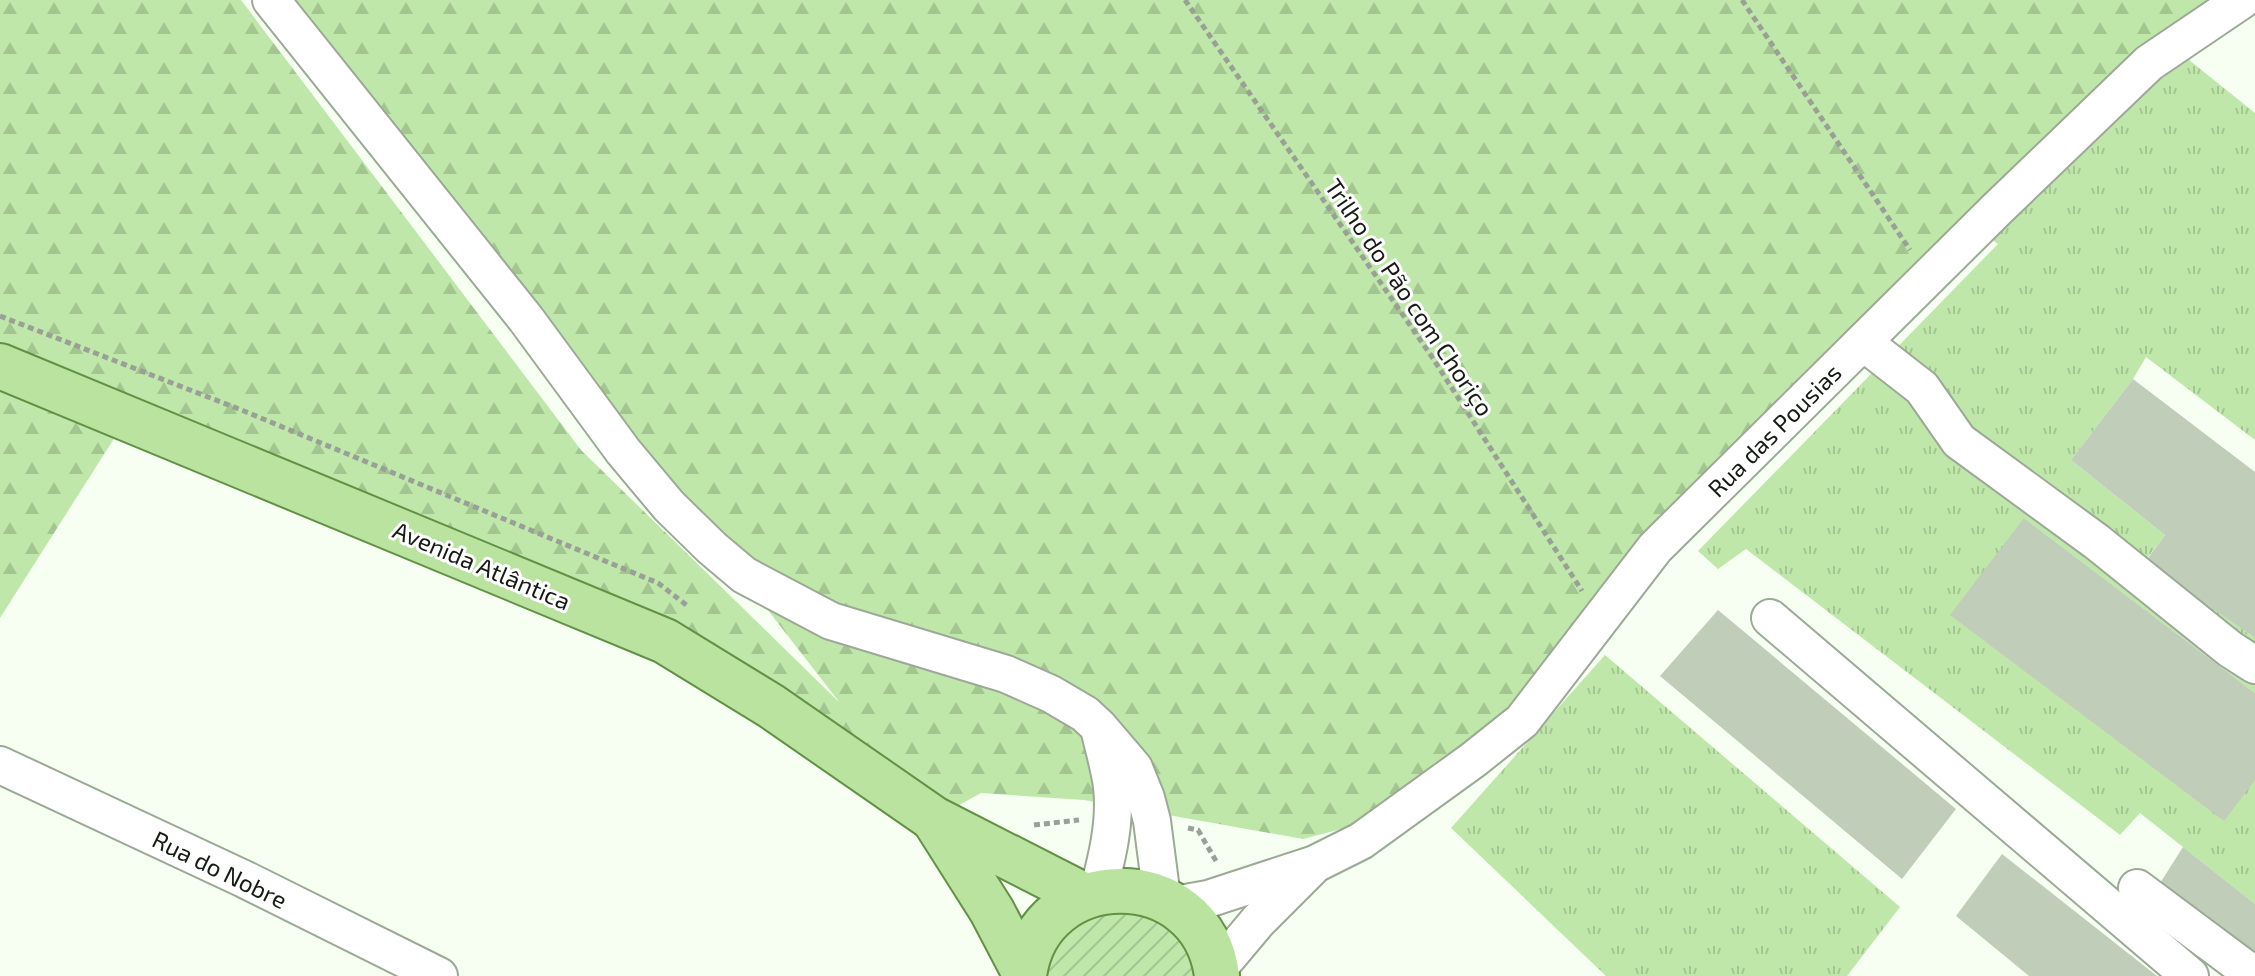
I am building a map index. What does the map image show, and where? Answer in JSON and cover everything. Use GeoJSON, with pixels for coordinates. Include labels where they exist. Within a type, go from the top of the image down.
{"type":"FeatureCollection","features":[{"type":"Feature","properties":{"kind":"main road","name":"Avenida Atlântica"},"geometry":{"type":"LineString","coordinates":[[0,366],[665,641],[771,706],[934,819],[1092,894]]}},
{"type":"Feature","properties":{"kind":"main road","name":"Avenida Atlântica"},"geometry":{"type":"LineString","coordinates":[[934,819],[992,911],[1024,974]]}},
{"type":"Feature","properties":{"kind":"main road","name":"Avenida Atlântica"},"geometry":{"type":"LineString","coordinates":[[1024,974],[1031,947],[1044,926],[1063,908],[1092,894],[1131,890],[1168,901]]}},
{"type":"Feature","properties":{"kind":"main road"},"geometry":{"type":"LineString","coordinates":[[1168,901],[1190,918],[1202,934],[1211,952],[1216,974]]}},
{"type":"Feature","properties":{"kind":"street"},"geometry":{"type":"LineString","coordinates":[[271,0],[526,319],[623,451],[669,506],[744,575],[831,621],[1006,674],[1051,694],[1085,714],[1134,768],[1152,821],[1168,901],[1208,899],[1315,864]]}},
{"type":"Feature","properties":{"kind":"street"},"geometry":{"type":"LineString","coordinates":[[2243,0],[2255,17]]}},
{"type":"Feature","properties":{"kind":"street","name":"Rua das Pousias"},"geometry":{"type":"LineString","coordinates":[[1315,864],[1361,841],[1522,721],[1656,546],[2149,63],[2243,0]]}},
{"type":"Feature","properties":{"kind":"street"},"geometry":{"type":"LineString","coordinates":[[1863,342],[1922,388],[1959,441],[2097,542],[2230,649],[2255,665]]}},
{"type":"Feature","properties":{"kind":"street"},"geometry":{"type":"LineString","coordinates":[[1770,618],[2190,976]]}},
{"type":"Feature","properties":{"kind":"street"},"geometry":{"type":"LineString","coordinates":[[1092,894],[1106,863],[1113,816],[1112,787],[1099,727]]}},
{"type":"Feature","properties":{"kind":"street","name":"Rua do Nobre"},"geometry":{"type":"LineString","coordinates":[[0,765],[244,879],[439,976]]}},
{"type":"Feature","properties":{"kind":"street"},"geometry":{"type":"LineString","coordinates":[[1216,974],[1258,921],[1315,864]]}},
{"type":"Feature","properties":{"kind":"street"},"geometry":{"type":"LineString","coordinates":[[2137,888],[2255,976]]}},
{"type":"Feature","properties":{"kind":"path","name":"Trilho do Pão com Choriço"},"geometry":{"type":"LineString","coordinates":[[1185,0],[1432,357],[1600,619]]}},
{"type":"Feature","properties":{"kind":"path"},"geometry":{"type":"LineString","coordinates":[[1742,0],[1929,277]]}},
{"type":"Feature","properties":{"kind":"path"},"geometry":{"type":"LineString","coordinates":[[1175,826],[1198,830],[1221,869]]}},
{"type":"Feature","properties":{"kind":"green space"},"geometry":{"type":"Polygon","coordinates":[[[0,0],[241,0],[581,450],[840,703],[295,0],[2242,0],[1656,546],[1522,721],[1364,823],[1303,839],[1084,800],[981,793],[934,819],[771,706],[122,426],[0,618],[0,0]]]}},
{"type":"Feature","properties":{"kind":"green space"},"geometry":{"type":"Polygon","coordinates":[[[2173,47],[2255,113],[2255,440],[2146,357],[2133,379],[2071,460],[2165,535],[2145,561],[2255,638],[2255,693],[2024,518],[2255,780],[2255,904],[2140,813],[2120,835],[1746,549],[1718,569],[1698,551],[1998,244],[1978,229],[2173,47]]]}},
{"type":"Feature","properties":{"kind":"green space"},"geometry":{"type":"Polygon","coordinates":[[[1605,655],[1900,907],[1847,976],[1606,976],[1451,828],[1605,655]]]}},
{"type":"Feature","properties":{"kind":"green space"},"geometry":{"type":"Polygon","coordinates":[[[1106,911],[1140,916],[1175,932],[1190,957],[1196,976],[1046,976],[1055,951],[1067,935],[1106,911]]]}},
{"type":"Feature","properties":{"kind":"building"},"geometry":{"type":"Polygon","coordinates":[[[2133,379],[2255,472],[2255,638],[2145,562],[2165,535],[2071,460],[2133,379]]]}},
{"type":"Feature","properties":{"kind":"building"},"geometry":{"type":"Polygon","coordinates":[[[2024,518],[2255,693],[2255,780],[2224,821],[1950,615],[2024,518]]]}},
{"type":"Feature","properties":{"kind":"building"},"geometry":{"type":"Polygon","coordinates":[[[1718,610],[1956,809],[1902,879],[1660,676],[1718,610]]]}},
{"type":"Feature","properties":{"kind":"building"},"geometry":{"type":"Polygon","coordinates":[[[2183,847],[2255,904],[2255,963],[2157,888],[2183,847]]]}},
{"type":"Feature","properties":{"kind":"building"},"geometry":{"type":"Polygon","coordinates":[[[2002,854],[2157,976],[2029,976],[1956,916],[2002,854]]]}}]}
